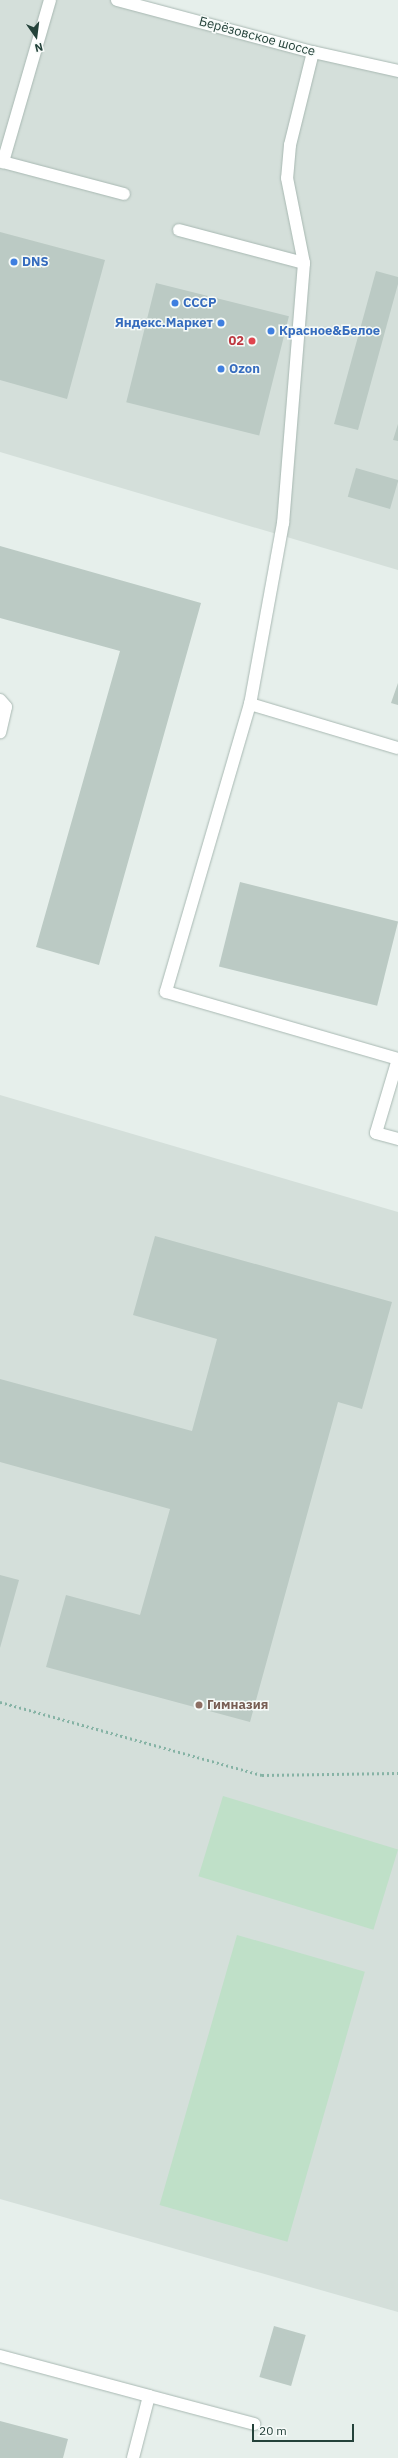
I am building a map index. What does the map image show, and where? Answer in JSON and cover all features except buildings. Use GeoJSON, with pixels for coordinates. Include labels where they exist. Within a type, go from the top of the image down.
{"type":"FeatureCollection","features":[{"type":"Feature","properties":{"kind":"main road"},"geometry":{"type":"LineString","coordinates":[[50,0],[2,161],[124,194]]}},
{"type":"Feature","properties":{"kind":"main road","name":"Берёзовское шоссе"},"geometry":{"type":"LineString","coordinates":[[117,0],[313,52],[398,72]]}},
{"type":"Feature","properties":{"kind":"main road"},"geometry":{"type":"LineString","coordinates":[[313,52],[290,145],[287,178],[304,263],[282,523],[250,704],[166,992],[398,1059],[376,1133],[398,1139]]}},
{"type":"Feature","properties":{"kind":"main road"},"geometry":{"type":"LineString","coordinates":[[179,230],[304,263]]}},
{"type":"Feature","properties":{"kind":"main road"},"geometry":{"type":"LineString","coordinates":[[0,700],[6,707],[0,732]]}},
{"type":"Feature","properties":{"kind":"main road"},"geometry":{"type":"LineString","coordinates":[[250,704],[398,748]]}},
{"type":"Feature","properties":{"kind":"main road"},"geometry":{"type":"LineString","coordinates":[[0,2356],[254,2424]]}},
{"type":"Feature","properties":{"kind":"main road"},"geometry":{"type":"LineString","coordinates":[[133,2458],[149,2396]]}},
{"type":"Feature","properties":{"kind":"path"},"geometry":{"type":"LineString","coordinates":[[0,1702],[262,1775],[398,1773]]}},
{"type":"Feature","properties":{"kind":"shaded area"},"geometry":{"type":"Polygon","coordinates":[[[0,0],[133,0],[398,68],[398,570],[0,452],[0,0]]]}},
{"type":"Feature","properties":{"kind":"shaded area","name":"Гимназия"},"geometry":{"type":"Polygon","coordinates":[[[0,1095],[398,1212],[398,2312],[0,2199],[0,1095]]]}},
{"type":"Feature","properties":{"kind":"green space"},"geometry":{"type":"Polygon","coordinates":[[[223,1796],[398,1850],[373,1930],[198,1876],[223,1796]]]}},
{"type":"Feature","properties":{"kind":"green space"},"geometry":{"type":"Polygon","coordinates":[[[237,1935],[365,1972],[287,2242],[160,2205],[237,1935]]]}},
{"type":"Feature","properties":{"kind":"place","name":"DNS"},"geometry":{"type":"Point","coordinates":[14,262]}},
{"type":"Feature","properties":{"kind":"place","name":"СССР"},"geometry":{"type":"Point","coordinates":[175,303]}},
{"type":"Feature","properties":{"kind":"place","name":"Яндекс.Маркет"},"geometry":{"type":"Point","coordinates":[221,323]}},
{"type":"Feature","properties":{"kind":"place","name":"Красное&Белое"},"geometry":{"type":"Point","coordinates":[271,331]}},
{"type":"Feature","properties":{"kind":"place","name":"02"},"geometry":{"type":"Point","coordinates":[252,341]}},
{"type":"Feature","properties":{"kind":"place","name":"Ozon"},"geometry":{"type":"Point","coordinates":[221,369]}},
{"type":"Feature","properties":{"kind":"place","name":"Гимназия"},"geometry":{"type":"Point","coordinates":[199,1705]}}]}
